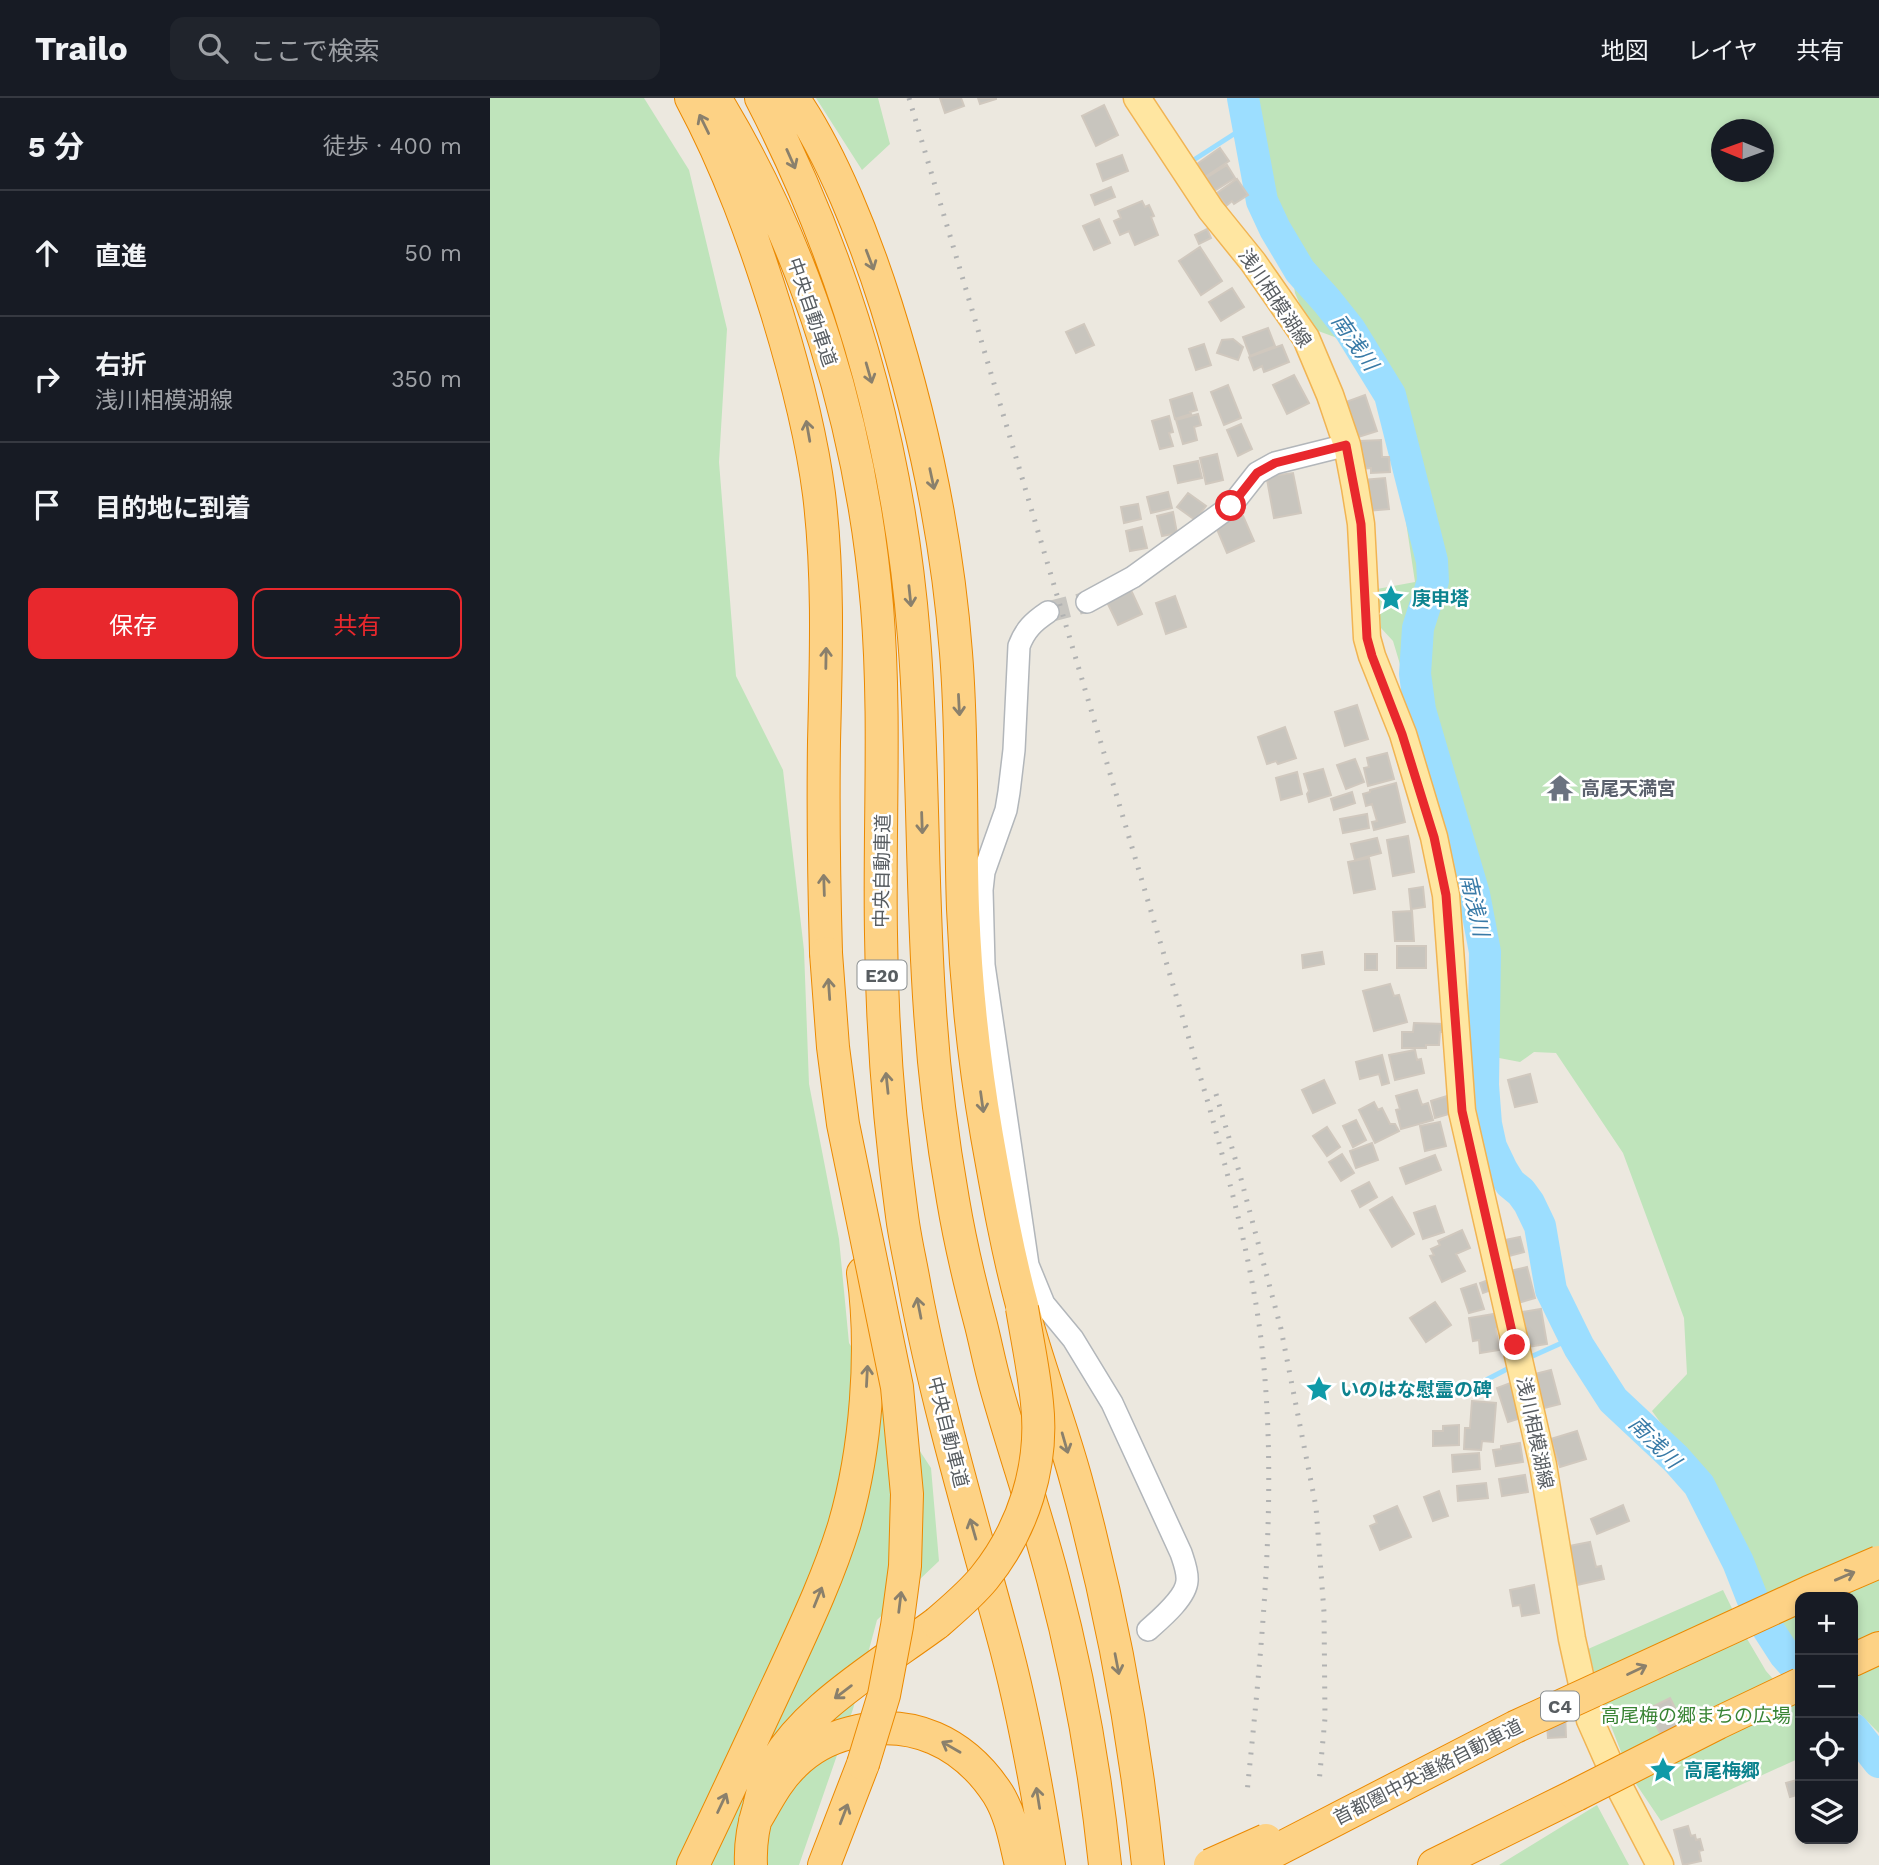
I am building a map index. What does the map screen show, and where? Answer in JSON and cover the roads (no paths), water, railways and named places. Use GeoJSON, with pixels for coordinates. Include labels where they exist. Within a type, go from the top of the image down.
{"type":"FeatureCollection","features":[{"type":"Feature","properties":{"kind":"highway"},"geometry":{"type":"LineString","coordinates":[[691,98],[740,201],[761,261],[806,420],[817,482],[826,635],[823,868],[826,953],[837,1112],[865,1290],[867,1332],[867,1378],[862,1435],[844,1524],[814,1606],[693,1865]]}},
{"type":"Feature","properties":{"kind":"highway","name":"中央自動車道"},"geometry":{"type":"LineString","coordinates":[[715,98],[757,173],[792,252],[820,328],[846,420],[867,521],[877,606],[882,707],[881,932],[886,1072],[902,1219],[928,1353],[1003,1637],[1031,1756],[1049,1865]]}},
{"type":"Feature","properties":{"kind":"highway","name":"中央自動車道"},"geometry":{"type":"LineString","coordinates":[[761,98],[800,179],[840,281],[871,383],[896,489],[908,582],[917,688],[930,1007],[936,1083],[953,1201],[994,1379],[1069,1641],[1093,1762],[1105,1865]]}},
{"type":"Feature","properties":{"kind":"highway"},"geometry":{"type":"LineString","coordinates":[[751,1865],[750,1850],[765,1782],[795,1735],[830,1701],[937,1623],[982,1581],[1006,1547],[1019,1521],[1028,1493],[1035,1466],[1038,1433],[1038,1404],[988,1139],[971,1008],[963,916],[957,660],[940,518],[906,371],[879,282],[845,197],[817,138],[793,98]]}},
{"type":"Feature","properties":{"kind":"highway"},"geometry":{"type":"LineString","coordinates":[[824,1865],[863,1764],[884,1695],[905,1566],[907,1494],[897,1387],[846,1137],[833,1047]]}},
{"type":"Feature","properties":{"kind":"highway"},"geometry":{"type":"LineString","coordinates":[[1022,1308],[1064,1438],[1091,1538],[1132,1740],[1149,1865]]}},
{"type":"Feature","properties":{"kind":"highway","name":"首都圏中央連絡自動車道"},"geometry":{"type":"LineString","coordinates":[[1248,1865],[1515,1727],[1879,1562]]}},
{"type":"Feature","properties":{"kind":"highway"},"geometry":{"type":"LineString","coordinates":[[1858,1658],[1879,1648]]}},
{"type":"Feature","properties":{"kind":"highway"},"geometry":{"type":"LineString","coordinates":[[1434,1865],[1795,1686]]}},
{"type":"Feature","properties":{"kind":"highway"},"geometry":{"type":"LineString","coordinates":[[755,1821],[778,1782],[795,1762],[826,1741],[854,1732],[897,1727],[916,1731],[948,1745],[968,1758],[983,1773],[1006,1810],[1021,1865]]}},
{"type":"Feature","properties":{"kind":"highway"},"geometry":{"type":"LineString","coordinates":[[1210,1865],[1515,1727]]}},
{"type":"Feature","properties":{"kind":"highway"},"geometry":{"type":"LineString","coordinates":[[1462,1865],[1576,1795]]}},
{"type":"Feature","properties":{"kind":"main road","name":"浅川相模湖線"},"geometry":{"type":"LineString","coordinates":[[1137,98],[1211,211],[1253,262],[1306,338],[1330,395],[1346,445],[1361,524],[1367,638],[1402,734],[1434,837],[1446,895],[1462,1111],[1543,1465],[1590,1720],[1605,1756],[1660,1865]]}},
{"type":"Feature","properties":{"kind":"street"},"geometry":{"type":"LineString","coordinates":[[1087,603],[1133,577],[1231,506],[1257,473],[1275,463],[1346,445]]}},
{"type":"Feature","properties":{"kind":"street"},"geometry":{"type":"LineString","coordinates":[[1048,612],[1024,632],[1019,646],[1014,750],[1009,792],[1006,810],[984,872],[982,890],[984,965],[1028,1265],[1044,1304],[1073,1339],[1112,1403],[1181,1553],[1186,1570],[1186,1588],[1166,1614],[1148,1630]]}},
{"type":"Feature","properties":{"kind":"waterway","name":"南浅川"},"geometry":{"type":"LineString","coordinates":[[1243,98],[1262,201],[1275,229],[1300,271],[1350,330],[1390,395],[1432,561],[1433,581],[1418,628],[1415,674],[1420,710],[1474,894],[1485,952],[1483,1085],[1491,1147],[1510,1183],[1529,1203],[1540,1226],[1551,1290],[1579,1347],[1613,1400],[1676,1459],[1699,1485],[1738,1562],[1758,1613],[1795,1666]]}},
{"type":"Feature","properties":{"kind":"waterway"},"geometry":{"type":"LineString","coordinates":[[1190,164],[1248,125]]}},
{"type":"Feature","properties":{"kind":"waterway"},"geometry":{"type":"LineString","coordinates":[[1526,1359],[1575,1337]]}},
{"type":"Feature","properties":{"kind":"waterway"},"geometry":{"type":"LineString","coordinates":[[1486,1380],[1511,1367]]}},
{"type":"Feature","properties":{"kind":"waterway","name":"南浅川"},"geometry":{"type":"LineString","coordinates":[[1858,1735],[1879,1762]]}},
{"type":"Feature","properties":{"kind":"tunnel"},"geometry":{"type":"LineString","coordinates":[[1048,612],[1087,602]]}},
{"type":"Feature","properties":{"kind":"railway"},"geometry":{"type":"LineString","coordinates":[[909,98],[1209,1106],[1252,1280],[1261,1339],[1269,1452],[1263,1623],[1247,1793]]}},
{"type":"Feature","properties":{"kind":"railway"},"geometry":{"type":"LineString","coordinates":[[1216,1094],[1281,1329],[1316,1507],[1324,1612],[1325,1718],[1319,1783]]}},
{"type":"Feature","properties":{"kind":"place","name":"庚申塔"},"geometry":{"type":"Point","coordinates":[1391,598]}},
{"type":"Feature","properties":{"kind":"place","name":"高尾天満宮"},"geometry":{"type":"Point","coordinates":[1560,788]}},
{"type":"Feature","properties":{"kind":"place","name":"いのはな慰霊の碑"},"geometry":{"type":"Point","coordinates":[1319,1389]}},
{"type":"Feature","properties":{"kind":"place","name":"高尾梅郷"},"geometry":{"type":"Point","coordinates":[1663,1770]}},
{"type":"Feature","properties":{"kind":"park label","name":"高尾梅の郷まちの広場"},"geometry":{"type":"Point","coordinates":[1696,1715]}}]}
